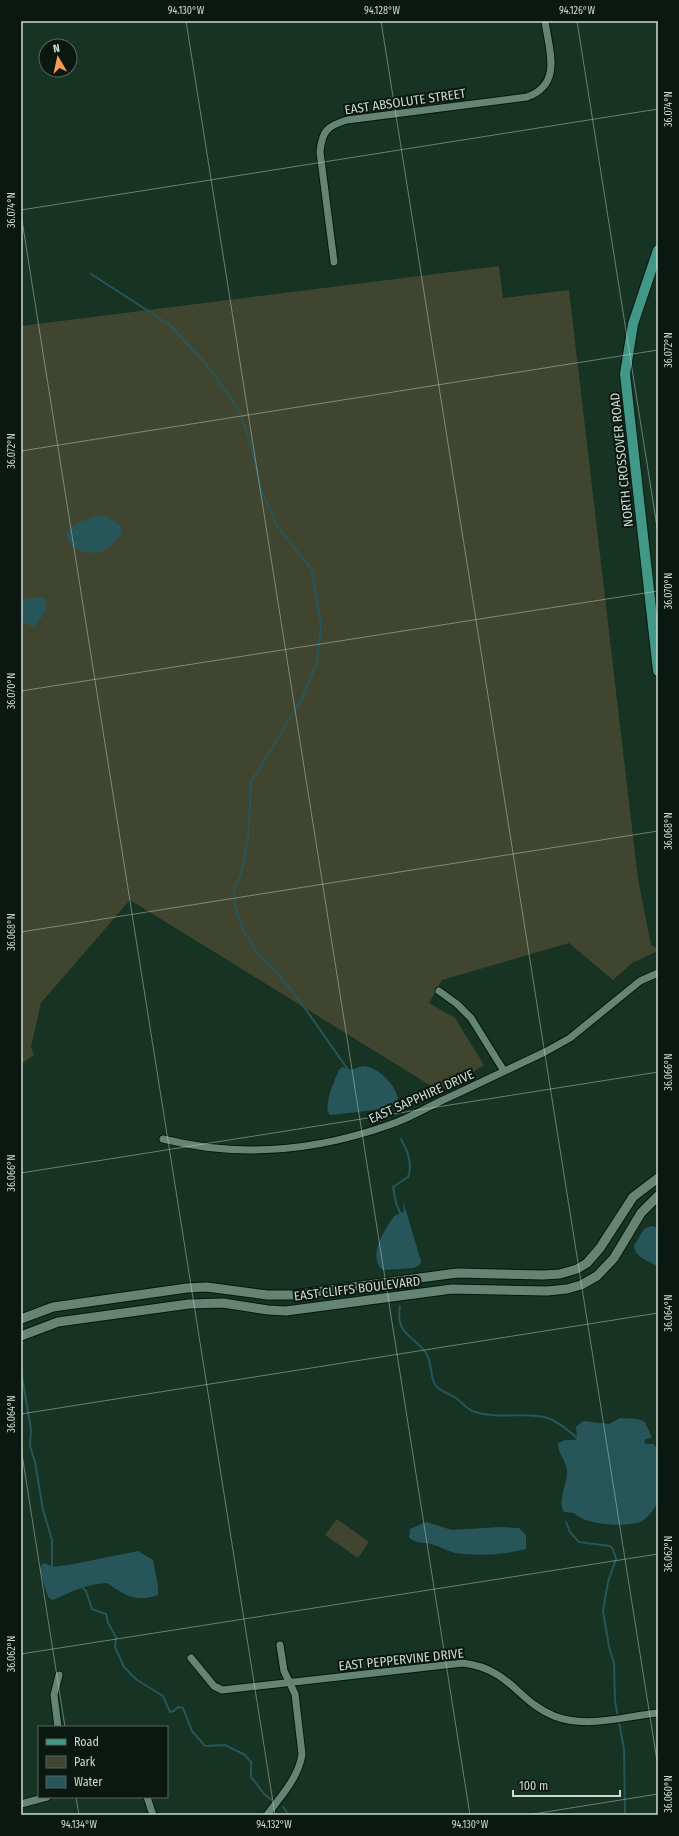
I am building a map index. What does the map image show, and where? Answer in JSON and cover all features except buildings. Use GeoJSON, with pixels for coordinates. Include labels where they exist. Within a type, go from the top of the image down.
{"type":"FeatureCollection","features":[{"type":"Feature","properties":{"kind":"main road","name":"NORTH CROSSOVER ROAD"},"geometry":{"type":"LineString","coordinates":[[658,250],[632,324],[625,374],[658,671]]}},
{"type":"Feature","properties":{"kind":"street","name":"EAST ABSOLUTE STREET"},"geometry":{"type":"LineString","coordinates":[[334,262],[320,152],[321,140],[326,130],[336,123],[347,120],[527,97],[538,93],[547,84],[551,75],[546,21]]}},
{"type":"Feature","properties":{"kind":"street","name":"EAST SAPPHIRE DRIVE"},"geometry":{"type":"LineString","coordinates":[[163,1139],[193,1146],[227,1150],[264,1150],[322,1144],[390,1125],[504,1072],[570,1038],[640,981],[658,973]]}},
{"type":"Feature","properties":{"kind":"street"},"geometry":{"type":"LineString","coordinates":[[438,991],[457,1004],[472,1018],[504,1072]]}},
{"type":"Feature","properties":{"kind":"street","name":"EAST CLIFFS BOULEVARD"},"geometry":{"type":"LineString","coordinates":[[21,1319],[53,1307],[187,1288],[207,1287],[267,1295],[293,1295],[458,1273],[560,1274],[576,1270],[587,1263],[600,1248],[633,1197],[658,1178]]}},
{"type":"Feature","properties":{"kind":"street","name":"EAST CLIFFS BOULEVARD"},"geometry":{"type":"LineString","coordinates":[[21,1336],[58,1322],[189,1304],[223,1303],[268,1310],[286,1310],[452,1289],[567,1290],[582,1285],[597,1276],[614,1258],[641,1213],[658,1196]]}},
{"type":"Feature","properties":{"kind":"street"},"geometry":{"type":"LineString","coordinates":[[267,1815],[296,1774],[301,1763],[302,1754],[295,1694],[284,1671],[280,1645]]}},
{"type":"Feature","properties":{"kind":"street","name":"EAST PEPPERVINE DRIVE"},"geometry":{"type":"LineString","coordinates":[[192,1658],[214,1686],[222,1690],[463,1663],[476,1664],[499,1674],[533,1703],[554,1716],[576,1721],[658,1713]]}},
{"type":"Feature","properties":{"kind":"street"},"geometry":{"type":"LineString","coordinates":[[58,1726],[54,1695],[59,1675]]}},
{"type":"Feature","properties":{"kind":"street"},"geometry":{"type":"LineString","coordinates":[[21,1804],[42,1798]]}},
{"type":"Feature","properties":{"kind":"street"},"geometry":{"type":"LineString","coordinates":[[147,1798],[153,1815]]}},
{"type":"Feature","properties":{"kind":"green space"},"geometry":{"type":"Polygon","coordinates":[[[499,266],[503,298],[569,290],[638,879],[651,945],[658,949],[658,951],[632,963],[613,980],[569,943],[442,980],[429,1003],[455,1018],[484,1065],[441,1092],[130,900],[41,1003],[31,1047],[34,1055],[21,1064],[21,326],[499,266]]]}},
{"type":"Feature","properties":{"kind":"green space"},"geometry":{"type":"Polygon","coordinates":[[[337,1519],[369,1542],[358,1558],[325,1535],[337,1519]]]}},
{"type":"Feature","properties":{"kind":"water"},"geometry":{"type":"Polygon","coordinates":[[[100,515],[106,516],[121,526],[121,534],[118,538],[112,545],[100,552],[86,552],[74,547],[67,538],[67,532],[79,522],[100,515]]]}},
{"type":"Feature","properties":{"kind":"water"},"geometry":{"type":"Polygon","coordinates":[[[37,597],[45,599],[46,606],[43,616],[36,625],[32,626],[21,622],[21,600],[37,597]]]}},
{"type":"Feature","properties":{"kind":"water"},"geometry":{"type":"Polygon","coordinates":[[[362,1066],[374,1069],[385,1077],[394,1088],[398,1100],[390,1110],[384,1109],[330,1115],[327,1106],[328,1100],[339,1070],[342,1067],[351,1070],[362,1066]]]}},
{"type":"Feature","properties":{"kind":"water"},"geometry":{"type":"Polygon","coordinates":[[[403,1201],[421,1261],[420,1265],[413,1268],[383,1270],[378,1265],[377,1251],[379,1244],[385,1230],[393,1218],[404,1211],[403,1201]]]}},
{"type":"Feature","properties":{"kind":"water"},"geometry":{"type":"Polygon","coordinates":[[[651,1226],[658,1228],[658,1266],[640,1256],[635,1250],[634,1246],[644,1229],[651,1226]]]}},
{"type":"Feature","properties":{"kind":"water"},"geometry":{"type":"Polygon","coordinates":[[[620,1418],[638,1419],[645,1422],[652,1438],[644,1441],[646,1444],[653,1444],[658,1449],[659,1493],[657,1504],[644,1520],[635,1523],[617,1525],[596,1523],[579,1517],[574,1513],[564,1512],[562,1508],[562,1498],[567,1477],[567,1469],[559,1451],[558,1443],[565,1440],[576,1440],[576,1427],[583,1421],[609,1424],[620,1418]]]}},
{"type":"Feature","properties":{"kind":"water"},"geometry":{"type":"Polygon","coordinates":[[[426,1522],[452,1530],[500,1527],[519,1528],[526,1535],[526,1549],[500,1554],[463,1554],[455,1553],[431,1544],[416,1542],[409,1537],[410,1529],[426,1522]]]}},
{"type":"Feature","properties":{"kind":"water"},"geometry":{"type":"Polygon","coordinates":[[[138,1551],[153,1560],[158,1586],[158,1595],[137,1598],[119,1591],[107,1583],[85,1587],[53,1600],[48,1597],[40,1571],[41,1565],[45,1563],[52,1567],[74,1564],[138,1551]]]}},
{"type":"Feature","properties":{"kind":"waterway"},"geometry":{"type":"LineString","coordinates":[[91,274],[170,325],[212,371],[239,411],[250,442],[261,490],[277,526],[312,570],[321,626],[316,666],[300,702],[251,782],[248,840],[241,873],[234,891],[235,905],[243,930],[259,955],[274,969],[302,1004],[349,1071]]}},
{"type":"Feature","properties":{"kind":"waterway"},"geometry":{"type":"LineString","coordinates":[[401,1139],[407,1152],[410,1167],[408,1177],[393,1187],[396,1203],[401,1215]]}},
{"type":"Feature","properties":{"kind":"waterway"},"geometry":{"type":"LineString","coordinates":[[400,1306],[399,1315],[402,1328],[426,1353],[430,1361],[433,1380],[439,1389],[456,1398],[472,1411],[493,1415],[530,1415],[548,1418],[564,1427],[578,1439]]}},
{"type":"Feature","properties":{"kind":"waterway"},"geometry":{"type":"LineString","coordinates":[[21,1371],[31,1429],[30,1446],[35,1462],[43,1510],[52,1540],[52,1569]]}},
{"type":"Feature","properties":{"kind":"waterway"},"geometry":{"type":"LineString","coordinates":[[566,1522],[570,1532],[579,1542],[610,1546],[613,1549],[616,1559],[608,1582],[603,1611],[609,1647],[614,1663],[615,1701],[624,1749],[625,1815]]}},
{"type":"Feature","properties":{"kind":"waterway"},"geometry":{"type":"LineString","coordinates":[[82,1587],[86,1591],[92,1609],[106,1614],[108,1623],[116,1637],[115,1647],[124,1667],[137,1680],[163,1696],[170,1712],[174,1711],[178,1707],[183,1708],[192,1731],[205,1746],[225,1745],[245,1755],[251,1762],[251,1777],[265,1795],[272,1800]]}},
{"type":"Feature","properties":{"kind":"waterway"},"geometry":{"type":"LineString","coordinates":[[283,1807],[289,1815]]}}]}
